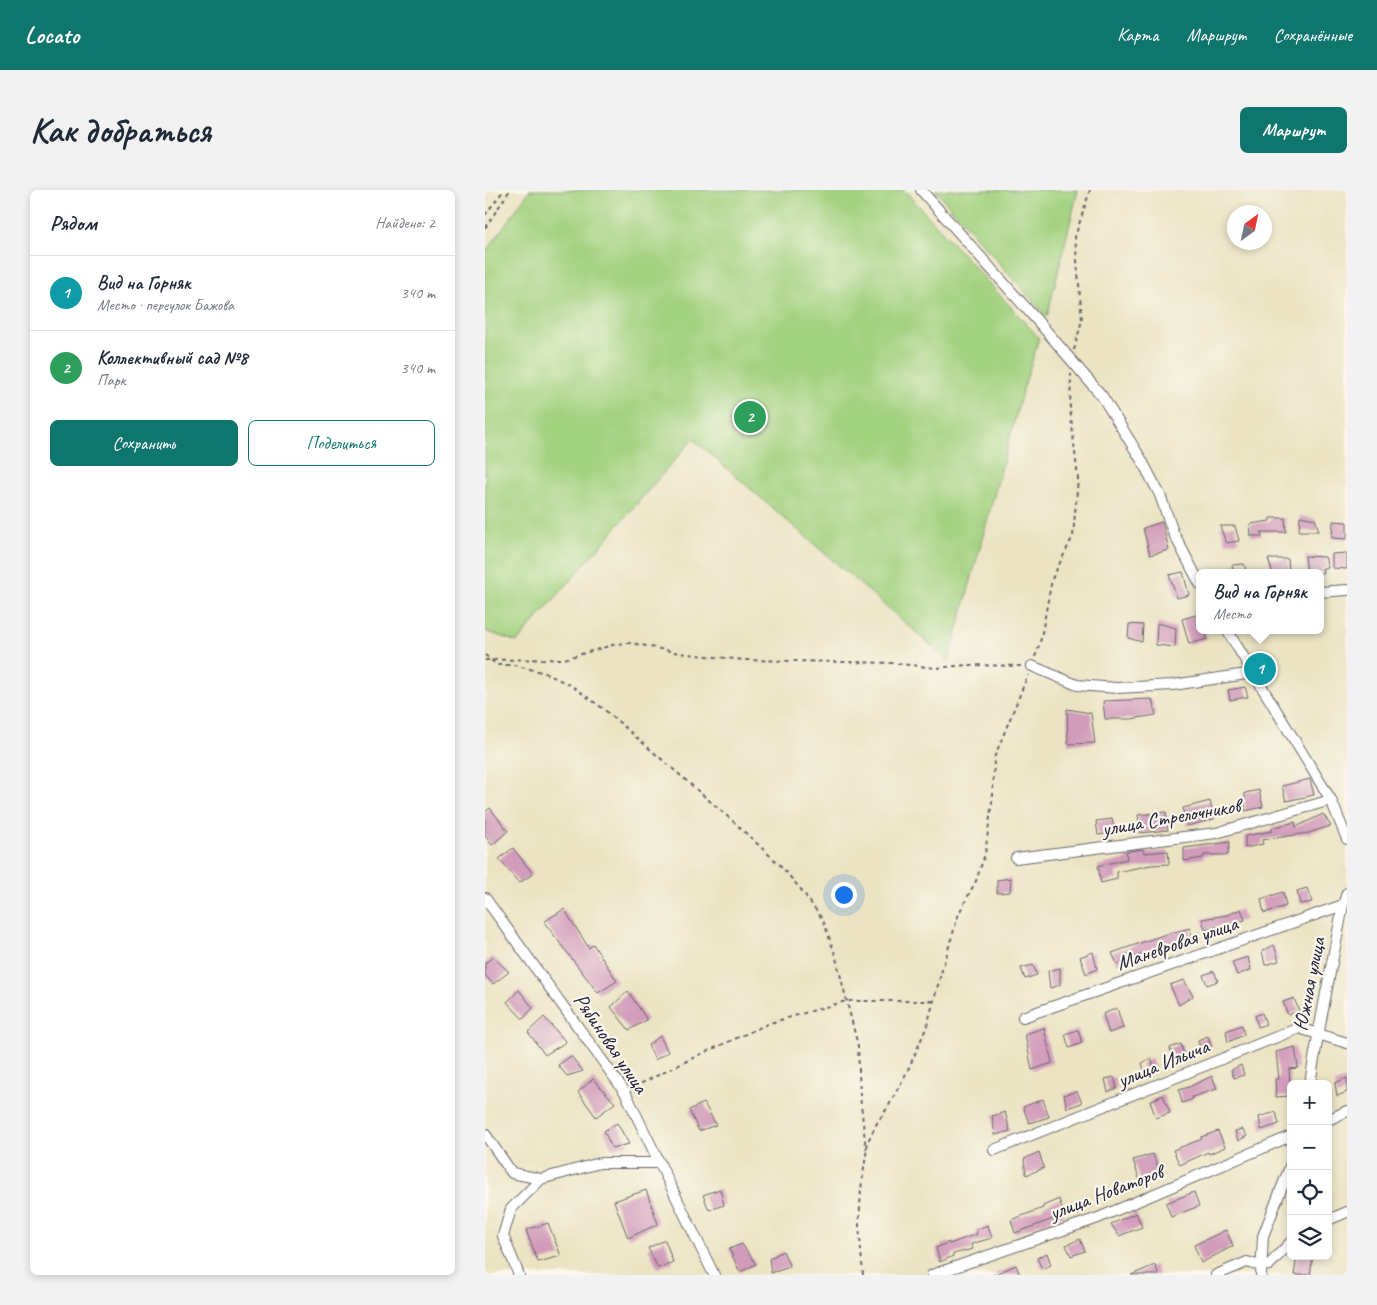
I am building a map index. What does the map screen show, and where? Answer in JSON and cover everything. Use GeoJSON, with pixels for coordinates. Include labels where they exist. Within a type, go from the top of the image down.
{"type":"FeatureCollection","features":[{"type":"Feature","properties":{"kind":"street"},"geometry":{"type":"LineString","coordinates":[[921,190],[1102,396],[1141,459],[1160,495],[1173,532],[1196,576]]}},
{"type":"Feature","properties":{"kind":"street"},"geometry":{"type":"LineString","coordinates":[[1324,592],[1347,590]]}},
{"type":"Feature","properties":{"kind":"street"},"geometry":{"type":"LineString","coordinates":[[1229,634],[1331,800],[1347,839]]}},
{"type":"Feature","properties":{"kind":"street"},"geometry":{"type":"LineString","coordinates":[[1032,666],[1077,685],[1117,688],[1173,685],[1253,673]]}},
{"type":"Feature","properties":{"kind":"street","name":"улица Стрелочников"},"geometry":{"type":"LineString","coordinates":[[1016,858],[1216,833],[1331,800]]}},
{"type":"Feature","properties":{"kind":"street","name":"Южная улица"},"geometry":{"type":"LineString","coordinates":[[1311,1080],[1343,905],[1347,893]]}},
{"type":"Feature","properties":{"kind":"street","name":"Рябиновая улица"},"geometry":{"type":"LineString","coordinates":[[485,898],[625,1092],[714,1275]]}},
{"type":"Feature","properties":{"kind":"street","name":"Маневровая улица"},"geometry":{"type":"LineString","coordinates":[[1023,1017],[1343,905]]}},
{"type":"Feature","properties":{"kind":"street","name":"улица Ильича"},"geometry":{"type":"LineString","coordinates":[[994,1150],[1299,1028],[1347,1043]]}},
{"type":"Feature","properties":{"kind":"street"},"geometry":{"type":"LineString","coordinates":[[1332,1118],[1347,1111]]}},
{"type":"Feature","properties":{"kind":"street"},"geometry":{"type":"LineString","coordinates":[[485,1134],[512,1173],[541,1179],[600,1163],[660,1163]]}},
{"type":"Feature","properties":{"kind":"street","name":"улица Новаторов"},"geometry":{"type":"LineString","coordinates":[[932,1275],[1098,1218],[1287,1138]]}},
{"type":"Feature","properties":{"kind":"street"},"geometry":{"type":"LineString","coordinates":[[1261,1271],[1263,1236],[1289,1170]]}},
{"type":"Feature","properties":{"kind":"street"},"geometry":{"type":"LineString","coordinates":[[519,1275],[503,1236],[511,1209],[541,1179]]}},
{"type":"Feature","properties":{"kind":"street"},"geometry":{"type":"LineString","coordinates":[[1332,1218],[1347,1212]]}},
{"type":"Feature","properties":{"kind":"street"},"geometry":{"type":"LineString","coordinates":[[1261,1271],[1287,1246]]}},
{"type":"Feature","properties":{"kind":"street"},"geometry":{"type":"LineString","coordinates":[[1215,1275],[1247,1262],[1261,1271]]}},
{"type":"Feature","properties":{"kind":"path"},"geometry":{"type":"LineString","coordinates":[[485,215],[504,190]]}},
{"type":"Feature","properties":{"kind":"path"},"geometry":{"type":"LineString","coordinates":[[485,228],[510,190]]}},
{"type":"Feature","properties":{"kind":"path"},"geometry":{"type":"LineString","coordinates":[[863,1275],[859,1225],[868,1141],[908,1070],[927,1026],[959,913],[976,881],[985,854],[993,795],[995,758],[1040,643],[1052,579],[1073,536],[1078,479],[1070,408],[1071,359],[1082,320],[1075,237],[1090,190]]}},
{"type":"Feature","properties":{"kind":"path"},"geometry":{"type":"LineString","coordinates":[[485,660],[564,659],[616,644],[632,643],[679,653],[744,660],[893,663],[936,668],[967,665],[1032,666]]}},
{"type":"Feature","properties":{"kind":"path"},"geometry":{"type":"LineString","coordinates":[[485,655],[497,664],[513,665],[545,673],[572,686],[605,710],[735,823],[773,859],[803,892],[823,920],[835,954],[858,1046],[860,1096],[866,1154]]}},
{"type":"Feature","properties":{"kind":"path"},"geometry":{"type":"LineString","coordinates":[[625,1092],[699,1055],[770,1023],[846,1000],[934,1001]]}},
{"type":"Feature","properties":{"kind":"green space"},"geometry":{"type":"Polygon","coordinates":[[[530,190],[904,190],[1039,338],[1021,396],[949,661],[693,439],[517,642],[485,631],[485,253],[530,190]]]}},
{"type":"Feature","properties":{"kind":"green space"},"geometry":{"type":"Polygon","coordinates":[[[935,190],[1078,190],[1047,317],[935,190]]]}},
{"type":"Feature","properties":{"kind":"building"},"geometry":{"type":"Polygon","coordinates":[[[1300,516],[1315,519],[1319,531],[1299,531],[1300,516]]]}},
{"type":"Feature","properties":{"kind":"building"},"geometry":{"type":"Polygon","coordinates":[[[1270,518],[1285,518],[1286,532],[1261,532],[1262,536],[1251,536],[1250,524],[1270,521],[1270,518]]]}},
{"type":"Feature","properties":{"kind":"building"},"geometry":{"type":"Polygon","coordinates":[[[1333,521],[1347,522],[1347,539],[1332,538],[1333,521]]]}},
{"type":"Feature","properties":{"kind":"building"},"geometry":{"type":"Polygon","coordinates":[[[1162,522],[1169,550],[1150,555],[1143,528],[1162,522]]]}},
{"type":"Feature","properties":{"kind":"building"},"geometry":{"type":"Polygon","coordinates":[[[1220,526],[1235,526],[1239,541],[1226,543],[1220,526]]]}},
{"type":"Feature","properties":{"kind":"building"},"geometry":{"type":"Polygon","coordinates":[[[1347,553],[1347,569],[1332,568],[1332,554],[1347,553]]]}},
{"type":"Feature","properties":{"kind":"building"},"geometry":{"type":"Polygon","coordinates":[[[1305,556],[1325,557],[1328,568],[1307,569],[1305,556]]]}},
{"type":"Feature","properties":{"kind":"building"},"geometry":{"type":"Polygon","coordinates":[[[1268,559],[1288,559],[1289,569],[1272,569],[1268,559]]]}},
{"type":"Feature","properties":{"kind":"building"},"geometry":{"type":"Polygon","coordinates":[[[1244,564],[1246,569],[1233,569],[1232,565],[1244,564]]]}},
{"type":"Feature","properties":{"kind":"building"},"geometry":{"type":"Polygon","coordinates":[[[1183,572],[1189,595],[1177,598],[1169,575],[1183,572]]]}},
{"type":"Feature","properties":{"kind":"building"},"geometry":{"type":"Polygon","coordinates":[[[1196,615],[1196,634],[1206,634],[1207,639],[1189,644],[1182,619],[1196,615]]]}},
{"type":"Feature","properties":{"kind":"building"},"geometry":{"type":"Polygon","coordinates":[[[1157,623],[1176,628],[1175,647],[1156,645],[1157,623]]]}},
{"type":"Feature","properties":{"kind":"building"},"geometry":{"type":"Polygon","coordinates":[[[1129,624],[1143,625],[1142,642],[1128,638],[1129,624]]]}},
{"type":"Feature","properties":{"kind":"building"},"geometry":{"type":"Polygon","coordinates":[[[1245,687],[1248,697],[1230,700],[1228,690],[1245,687]]]}},
{"type":"Feature","properties":{"kind":"building"},"geometry":{"type":"Polygon","coordinates":[[[1152,699],[1156,715],[1131,719],[1105,719],[1103,701],[1152,699]]]}},
{"type":"Feature","properties":{"kind":"building"},"geometry":{"type":"Polygon","coordinates":[[[1067,709],[1091,713],[1095,743],[1068,744],[1067,709]]]}},
{"type":"Feature","properties":{"kind":"building"},"geometry":{"type":"Polygon","coordinates":[[[1310,779],[1314,795],[1286,801],[1282,786],[1310,779]]]}},
{"type":"Feature","properties":{"kind":"building"},"geometry":{"type":"Polygon","coordinates":[[[1259,790],[1263,807],[1245,811],[1245,793],[1259,790]]]}},
{"type":"Feature","properties":{"kind":"building"},"geometry":{"type":"Polygon","coordinates":[[[1210,801],[1214,819],[1187,826],[1183,808],[1210,801]]]}},
{"type":"Feature","properties":{"kind":"building"},"geometry":{"type":"Polygon","coordinates":[[[490,808],[508,831],[492,845],[485,836],[485,812],[490,808]]]}},
{"type":"Feature","properties":{"kind":"building"},"geometry":{"type":"Polygon","coordinates":[[[1166,812],[1168,830],[1140,833],[1138,815],[1166,812]]]}},
{"type":"Feature","properties":{"kind":"building"},"geometry":{"type":"Polygon","coordinates":[[[1323,814],[1331,826],[1308,833],[1262,840],[1263,844],[1245,848],[1245,836],[1272,831],[1272,828],[1295,822],[1296,827],[1323,814]]]}},
{"type":"Feature","properties":{"kind":"building"},"geometry":{"type":"Polygon","coordinates":[[[1112,819],[1115,832],[1098,835],[1096,821],[1112,819]]]}},
{"type":"Feature","properties":{"kind":"building"},"geometry":{"type":"Polygon","coordinates":[[[1230,842],[1228,855],[1204,855],[1203,858],[1184,861],[1184,848],[1230,842]]]}},
{"type":"Feature","properties":{"kind":"building"},"geometry":{"type":"Polygon","coordinates":[[[513,848],[533,874],[519,883],[499,859],[513,848]]]}},
{"type":"Feature","properties":{"kind":"building"},"geometry":{"type":"Polygon","coordinates":[[[1143,849],[1144,853],[1168,851],[1169,864],[1151,865],[1117,872],[1117,879],[1101,883],[1098,866],[1127,859],[1126,852],[1143,849]]]}},
{"type":"Feature","properties":{"kind":"building"},"geometry":{"type":"Polygon","coordinates":[[[1011,878],[1010,892],[997,893],[997,880],[1011,878]]]}},
{"type":"Feature","properties":{"kind":"building"},"geometry":{"type":"Polygon","coordinates":[[[1307,888],[1312,902],[1300,904],[1297,891],[1307,888]]]}},
{"type":"Feature","properties":{"kind":"building"},"geometry":{"type":"Polygon","coordinates":[[[1283,892],[1286,906],[1264,913],[1261,899],[1283,892]]]}},
{"type":"Feature","properties":{"kind":"building"},"geometry":{"type":"Polygon","coordinates":[[[564,909],[589,948],[593,944],[617,981],[598,993],[544,922],[564,909]]]}},
{"type":"Feature","properties":{"kind":"building"},"geometry":{"type":"Polygon","coordinates":[[[1241,909],[1245,920],[1205,930],[1202,919],[1227,915],[1241,909]]]}},
{"type":"Feature","properties":{"kind":"building"},"geometry":{"type":"Polygon","coordinates":[[[1190,928],[1193,941],[1165,948],[1166,951],[1147,956],[1145,953],[1117,964],[1112,953],[1163,935],[1190,928]]]}},
{"type":"Feature","properties":{"kind":"building"},"geometry":{"type":"Polygon","coordinates":[[[1274,945],[1279,961],[1265,965],[1262,951],[1274,945]]]}},
{"type":"Feature","properties":{"kind":"building"},"geometry":{"type":"Polygon","coordinates":[[[1093,952],[1097,969],[1086,974],[1080,957],[1093,952]]]}},
{"type":"Feature","properties":{"kind":"building"},"geometry":{"type":"Polygon","coordinates":[[[493,957],[509,972],[493,984],[485,975],[485,963],[493,957]]]}},
{"type":"Feature","properties":{"kind":"building"},"geometry":{"type":"Polygon","coordinates":[[[1248,957],[1251,970],[1237,975],[1232,962],[1248,957]]]}},
{"type":"Feature","properties":{"kind":"building"},"geometry":{"type":"Polygon","coordinates":[[[1033,965],[1037,975],[1025,979],[1021,968],[1033,965]]]}},
{"type":"Feature","properties":{"kind":"building"},"geometry":{"type":"Polygon","coordinates":[[[1060,968],[1060,985],[1050,988],[1048,971],[1060,968]]]}},
{"type":"Feature","properties":{"kind":"building"},"geometry":{"type":"Polygon","coordinates":[[[1214,971],[1218,981],[1207,985],[1203,975],[1214,971]]]}},
{"type":"Feature","properties":{"kind":"building"},"geometry":{"type":"Polygon","coordinates":[[[1184,980],[1193,996],[1179,1005],[1170,985],[1184,980]]]}},
{"type":"Feature","properties":{"kind":"building"},"geometry":{"type":"Polygon","coordinates":[[[519,990],[533,1008],[523,1019],[507,1002],[519,990]]]}},
{"type":"Feature","properties":{"kind":"building"},"geometry":{"type":"Polygon","coordinates":[[[628,991],[647,1020],[629,1030],[611,1007],[628,991]]]}},
{"type":"Feature","properties":{"kind":"building"},"geometry":{"type":"Polygon","coordinates":[[[1294,998],[1299,1011],[1288,1015],[1283,1002],[1294,998]]]}},
{"type":"Feature","properties":{"kind":"building"},"geometry":{"type":"Polygon","coordinates":[[[1117,1008],[1123,1028],[1109,1033],[1103,1014],[1117,1008]]]}},
{"type":"Feature","properties":{"kind":"building"},"geometry":{"type":"Polygon","coordinates":[[[1262,1013],[1266,1024],[1258,1027],[1255,1016],[1262,1013]]]}},
{"type":"Feature","properties":{"kind":"building"},"geometry":{"type":"Polygon","coordinates":[[[544,1017],[566,1042],[545,1055],[528,1032],[544,1017]]]}},
{"type":"Feature","properties":{"kind":"building"},"geometry":{"type":"Polygon","coordinates":[[[1242,1025],[1244,1035],[1228,1042],[1226,1031],[1242,1025]]]}},
{"type":"Feature","properties":{"kind":"building"},"geometry":{"type":"Polygon","coordinates":[[[1044,1028],[1052,1063],[1032,1070],[1025,1034],[1044,1028]]]}},
{"type":"Feature","properties":{"kind":"building"},"geometry":{"type":"Polygon","coordinates":[[[1078,1030],[1082,1043],[1069,1048],[1065,1034],[1078,1030]]]}},
{"type":"Feature","properties":{"kind":"building"},"geometry":{"type":"Polygon","coordinates":[[[660,1036],[668,1052],[655,1060],[648,1045],[660,1036]]]}},
{"type":"Feature","properties":{"kind":"building"},"geometry":{"type":"Polygon","coordinates":[[[1208,1036],[1211,1046],[1200,1050],[1198,1040],[1208,1036]]]}},
{"type":"Feature","properties":{"kind":"building"},"geometry":{"type":"Polygon","coordinates":[[[1181,1044],[1185,1058],[1174,1062],[1170,1048],[1181,1044]]]}},
{"type":"Feature","properties":{"kind":"building"},"geometry":{"type":"Polygon","coordinates":[[[1295,1047],[1298,1068],[1289,1069],[1290,1080],[1287,1080],[1287,1096],[1276,1097],[1275,1079],[1279,1079],[1276,1052],[1295,1047]]]}},
{"type":"Feature","properties":{"kind":"building"},"geometry":{"type":"Polygon","coordinates":[[[571,1056],[583,1071],[567,1076],[558,1065],[571,1056]]]}},
{"type":"Feature","properties":{"kind":"building"},"geometry":{"type":"Polygon","coordinates":[[[1151,1058],[1156,1072],[1146,1077],[1142,1063],[1151,1058]]]}},
{"type":"Feature","properties":{"kind":"building"},"geometry":{"type":"Polygon","coordinates":[[[1241,1065],[1244,1075],[1234,1078],[1231,1070],[1241,1065]]]}},
{"type":"Feature","properties":{"kind":"building"},"geometry":{"type":"Polygon","coordinates":[[[1212,1076],[1217,1089],[1192,1097],[1193,1099],[1182,1103],[1179,1090],[1212,1076]]]}},
{"type":"Feature","properties":{"kind":"building"},"geometry":{"type":"Polygon","coordinates":[[[1114,1077],[1117,1088],[1108,1092],[1105,1079],[1114,1077]]]}},
{"type":"Feature","properties":{"kind":"building"},"geometry":{"type":"Polygon","coordinates":[[[1347,1078],[1347,1092],[1337,1096],[1335,1083],[1347,1078]]]}},
{"type":"Feature","properties":{"kind":"building"},"geometry":{"type":"Polygon","coordinates":[[[593,1079],[615,1103],[596,1117],[578,1092],[593,1079]]]}},
{"type":"Feature","properties":{"kind":"building"},"geometry":{"type":"Polygon","coordinates":[[[1077,1091],[1082,1103],[1067,1108],[1064,1095],[1077,1091]]]}},
{"type":"Feature","properties":{"kind":"building"},"geometry":{"type":"Polygon","coordinates":[[[1163,1095],[1170,1113],[1156,1118],[1150,1101],[1163,1095]]]}},
{"type":"Feature","properties":{"kind":"building"},"geometry":{"type":"Polygon","coordinates":[[[1043,1099],[1049,1117],[1029,1123],[1023,1107],[1043,1099]]]}},
{"type":"Feature","properties":{"kind":"building"},"geometry":{"type":"Polygon","coordinates":[[[704,1103],[716,1125],[699,1131],[689,1110],[704,1103]]]}},
{"type":"Feature","properties":{"kind":"building"},"geometry":{"type":"Polygon","coordinates":[[[1005,1112],[1010,1131],[995,1135],[992,1116],[1005,1112]]]}},
{"type":"Feature","properties":{"kind":"building"},"geometry":{"type":"Polygon","coordinates":[[[1276,1112],[1279,1124],[1261,1130],[1259,1117],[1276,1112]]]}},
{"type":"Feature","properties":{"kind":"building"},"geometry":{"type":"Polygon","coordinates":[[[617,1123],[629,1144],[612,1148],[604,1131],[617,1123]]]}},
{"type":"Feature","properties":{"kind":"building"},"geometry":{"type":"Polygon","coordinates":[[[1242,1129],[1247,1136],[1238,1141],[1235,1131],[1242,1129]]]}},
{"type":"Feature","properties":{"kind":"building"},"geometry":{"type":"Polygon","coordinates":[[[1218,1131],[1225,1147],[1209,1154],[1208,1152],[1180,1165],[1173,1150],[1218,1131]]]}},
{"type":"Feature","properties":{"kind":"building"},"geometry":{"type":"Polygon","coordinates":[[[1039,1152],[1044,1168],[1026,1175],[1024,1159],[1039,1152]]]}},
{"type":"Feature","properties":{"kind":"building"},"geometry":{"type":"Polygon","coordinates":[[[1153,1154],[1161,1174],[1140,1181],[1133,1160],[1153,1154]]]}},
{"type":"Feature","properties":{"kind":"building"},"geometry":{"type":"Polygon","coordinates":[[[720,1189],[724,1205],[709,1210],[703,1195],[720,1189]]]}},
{"type":"Feature","properties":{"kind":"building"},"geometry":{"type":"Polygon","coordinates":[[[646,1190],[658,1224],[628,1238],[614,1201],[646,1190]]]}},
{"type":"Feature","properties":{"kind":"building"},"geometry":{"type":"Polygon","coordinates":[[[1194,1192],[1199,1206],[1171,1217],[1166,1203],[1194,1192]]]}},
{"type":"Feature","properties":{"kind":"building"},"geometry":{"type":"Polygon","coordinates":[[[1059,1199],[1064,1215],[1015,1233],[1011,1220],[1043,1208],[1043,1206],[1059,1199]]]}},
{"type":"Feature","properties":{"kind":"building"},"geometry":{"type":"Polygon","coordinates":[[[1136,1213],[1142,1227],[1119,1236],[1111,1224],[1136,1213]]]}},
{"type":"Feature","properties":{"kind":"building"},"geometry":{"type":"Polygon","coordinates":[[[548,1223],[561,1256],[538,1262],[526,1230],[548,1223]]]}},
{"type":"Feature","properties":{"kind":"building"},"geometry":{"type":"Polygon","coordinates":[[[988,1225],[992,1238],[971,1244],[973,1249],[953,1254],[953,1256],[940,1262],[936,1248],[977,1234],[976,1230],[988,1225]]]}},
{"type":"Feature","properties":{"kind":"building"},"geometry":{"type":"Polygon","coordinates":[[[1226,1230],[1233,1246],[1201,1263],[1194,1245],[1226,1230]]]}},
{"type":"Feature","properties":{"kind":"building"},"geometry":{"type":"Polygon","coordinates":[[[1080,1239],[1085,1251],[1071,1256],[1066,1245],[1080,1239]]]}},
{"type":"Feature","properties":{"kind":"building"},"geometry":{"type":"Polygon","coordinates":[[[665,1240],[673,1262],[658,1268],[648,1248],[665,1240]]]}},
{"type":"Feature","properties":{"kind":"building"},"geometry":{"type":"Polygon","coordinates":[[[742,1244],[756,1264],[740,1272],[729,1249],[742,1244]]]}},
{"type":"Feature","properties":{"kind":"building"},"geometry":{"type":"Polygon","coordinates":[[[783,1251],[790,1267],[771,1273],[769,1259],[783,1251]]]}},
{"type":"Feature","properties":{"kind":"building"},"geometry":{"type":"Polygon","coordinates":[[[1047,1253],[1051,1265],[1042,1269],[1037,1258],[1047,1253]]]}},
{"type":"Feature","properties":{"kind":"building"},"geometry":{"type":"Polygon","coordinates":[[[1296,1260],[1312,1260],[1310,1275],[1294,1275],[1296,1260]]]}},
{"type":"Feature","properties":{"kind":"building"},"geometry":{"type":"Polygon","coordinates":[[[1016,1265],[1020,1275],[993,1275],[1016,1265]]]}},
{"type":"Feature","properties":{"kind":"building"},"geometry":{"type":"Polygon","coordinates":[[[1155,1265],[1159,1275],[1131,1275],[1155,1265]]]}},
{"type":"Feature","properties":{"kind":"place","name":"Коллективный сад №8"},"geometry":{"type":"Point","coordinates":[750,417]}},
{"type":"Feature","properties":{"kind":"place","name":"Вид на Горняк"},"geometry":{"type":"Point","coordinates":[1260,669]}}]}
